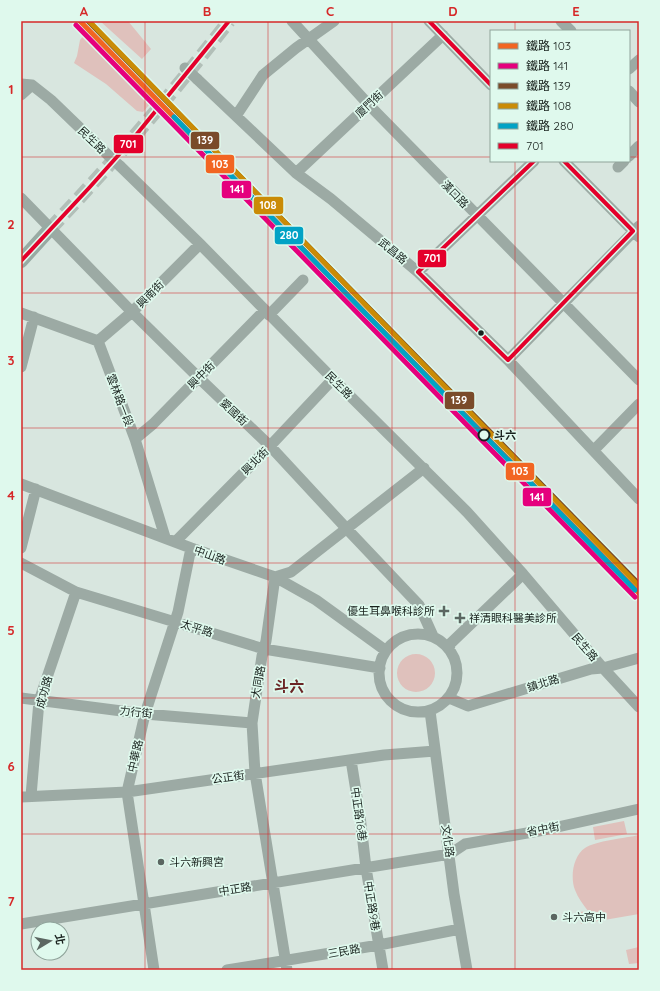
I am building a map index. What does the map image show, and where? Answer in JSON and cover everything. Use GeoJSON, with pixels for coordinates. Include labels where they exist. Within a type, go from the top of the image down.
{"type":"FeatureCollection","features":[{"type":"Feature","properties":{"kind":"main road"},"geometry":{"type":"LineString","coordinates":[[21,261],[50,229]]}},
{"type":"Feature","properties":{"kind":"street","name":"漢口路"},"geometry":{"type":"LineString","coordinates":[[292,21],[369,105],[639,380]]}},
{"type":"Feature","properties":{"kind":"street"},"geometry":{"type":"LineString","coordinates":[[236,116],[263,75],[334,21]]}},
{"type":"Feature","properties":{"kind":"street"},"geometry":{"type":"LineString","coordinates":[[429,21],[490,84]]}},
{"type":"Feature","properties":{"kind":"street"},"geometry":{"type":"LineString","coordinates":[[561,21],[570,30]]}},
{"type":"Feature","properties":{"kind":"street","name":"廈門街"},"geometry":{"type":"LineString","coordinates":[[296,173],[442,35]]}},
{"type":"Feature","properties":{"kind":"street"},"geometry":{"type":"LineString","coordinates":[[630,68],[639,60]]}},
{"type":"Feature","properties":{"kind":"street","name":"武昌路"},"geometry":{"type":"LineString","coordinates":[[185,68],[296,173],[331,199],[418,272],[508,360],[639,499]]}},
{"type":"Feature","properties":{"kind":"street"},"geometry":{"type":"LineString","coordinates":[[21,95],[27,84]]}},
{"type":"Feature","properties":{"kind":"street","name":"民生路"},"geometry":{"type":"LineString","coordinates":[[27,84],[51,100],[120,166],[424,468],[467,512],[523,574],[603,668],[639,707]]}},
{"type":"Feature","properties":{"kind":"street"},"geometry":{"type":"LineString","coordinates":[[630,92],[639,102]]}},
{"type":"Feature","properties":{"kind":"street"},"geometry":{"type":"LineString","coordinates":[[630,155],[639,146]]}},
{"type":"Feature","properties":{"kind":"street"},"geometry":{"type":"LineString","coordinates":[[418,272],[533,162]]}},
{"type":"Feature","properties":{"kind":"street"},"geometry":{"type":"LineString","coordinates":[[508,360],[637,231],[565,162]]}},
{"type":"Feature","properties":{"kind":"street","name":"愛國街"},"geometry":{"type":"LineString","coordinates":[[21,198],[198,378],[270,446],[420,605],[433,636]]}},
{"type":"Feature","properties":{"kind":"street","name":"興南街"},"geometry":{"type":"LineString","coordinates":[[98,341],[132,312],[200,244]]}},
{"type":"Feature","properties":{"kind":"street","name":"興中街"},"geometry":{"type":"LineString","coordinates":[[135,439],[153,424],[198,378],[303,280]]}},
{"type":"Feature","properties":{"kind":"street"},"geometry":{"type":"LineString","coordinates":[[21,313],[98,341]]}},
{"type":"Feature","properties":{"kind":"street"},"geometry":{"type":"LineString","coordinates":[[21,367],[34,317]]}},
{"type":"Feature","properties":{"kind":"street","name":"雲林路一段"},"geometry":{"type":"LineString","coordinates":[[98,341],[135,439],[170,540]]}},
{"type":"Feature","properties":{"kind":"street","name":"興北街"},"geometry":{"type":"LineString","coordinates":[[170,540],[270,446],[333,379]]}},
{"type":"Feature","properties":{"kind":"street"},"geometry":{"type":"LineString","coordinates":[[594,450],[639,404]]}},
{"type":"Feature","properties":{"kind":"street"},"geometry":{"type":"LineString","coordinates":[[275,577],[291,572],[424,468]]}},
{"type":"Feature","properties":{"kind":"street","name":"中山路"},"geometry":{"type":"LineString","coordinates":[[21,484],[191,548],[275,577],[316,600],[385,650]]}},
{"type":"Feature","properties":{"kind":"street"},"geometry":{"type":"LineString","coordinates":[[21,548],[36,489]]}},
{"type":"Feature","properties":{"kind":"street","name":"中華路"},"geometry":{"type":"LineString","coordinates":[[154,970],[127,792],[145,714],[176,622],[191,548]]}},
{"type":"Feature","properties":{"kind":"street","name":"太平路"},"geometry":{"type":"LineString","coordinates":[[21,562],[76,592],[264,649],[380,668]]}},
{"type":"Feature","properties":{"kind":"street"},"geometry":{"type":"LineString","coordinates":[[449,648],[451,643],[523,574]]}},
{"type":"Feature","properties":{"kind":"street","name":"大同路"},"geometry":{"type":"LineString","coordinates":[[275,577],[264,649],[253,705],[252,723],[255,773],[286,965]]}},
{"type":"Feature","properties":{"kind":"street","name":"成功路"},"geometry":{"type":"LineString","coordinates":[[26,796],[39,701],[76,592]]}},
{"type":"Feature","properties":{"kind":"street"},"geometry":{"type":"LineString","coordinates":[[418,634],[433,636],[442,641],[449,648],[456,661],[458,671],[457,680],[454,690],[442,705],[430,711],[419,713],[408,712],[398,708],[390,701],[380,682],[380,668],[385,650],[395,641],[404,636],[418,634]]}},
{"type":"Feature","properties":{"kind":"street","name":"鎮北路"},"geometry":{"type":"LineString","coordinates":[[449,698],[468,706],[591,669],[603,668],[639,658]]}},
{"type":"Feature","properties":{"kind":"street","name":"力行街"},"geometry":{"type":"LineString","coordinates":[[21,698],[145,714],[252,723]]}},
{"type":"Feature","properties":{"kind":"street","name":"文化路"},"geometry":{"type":"LineString","coordinates":[[430,711],[466,970]]}},
{"type":"Feature","properties":{"kind":"street","name":"公正街"},"geometry":{"type":"LineString","coordinates":[[26,796],[127,792],[384,755],[435,751]]}},
{"type":"Feature","properties":{"kind":"street","name":"中正路16巷"},"geometry":{"type":"LineString","coordinates":[[351,760],[360,816],[366,868]]}},
{"type":"Feature","properties":{"kind":"street","name":"省中街"},"geometry":{"type":"LineString","coordinates":[[450,854],[465,844],[544,830],[639,809]]}},
{"type":"Feature","properties":{"kind":"street","name":"中正路"},"geometry":{"type":"LineString","coordinates":[[21,924],[450,854]]}},
{"type":"Feature","properties":{"kind":"street","name":"中正路9巷"},"geometry":{"type":"LineString","coordinates":[[366,868],[383,970]]}},
{"type":"Feature","properties":{"kind":"street","name":"三民路"},"geometry":{"type":"LineString","coordinates":[[227,970],[286,965],[460,929]]}},
{"type":"Feature","properties":{"kind":"shaded area"},"geometry":{"type":"Polygon","coordinates":[[[100,21],[128,21],[151,49],[142,59],[100,21]]]}},
{"type":"Feature","properties":{"kind":"shaded area"},"geometry":{"type":"Polygon","coordinates":[[[86,33],[150,104],[143,112],[137,111],[106,84],[74,63],[80,40],[86,33]]]}},
{"type":"Feature","properties":{"kind":"shaded area"},"geometry":{"type":"Polygon","coordinates":[[[416,654],[429,660],[435,673],[429,686],[416,692],[403,686],[397,673],[403,660],[416,654]]]}},
{"type":"Feature","properties":{"kind":"shaded area"},"geometry":{"type":"Polygon","coordinates":[[[624,821],[627,834],[595,840],[593,827],[624,821]]]}},
{"type":"Feature","properties":{"kind":"shaded area"},"geometry":{"type":"Polygon","coordinates":[[[639,835],[639,914],[581,924],[579,912],[588,911],[578,896],[574,885],[573,873],[575,861],[578,856],[585,848],[590,846],[639,835]]]}},
{"type":"Feature","properties":{"kind":"shaded area"},"geometry":{"type":"Polygon","coordinates":[[[639,947],[639,963],[629,964],[626,950],[639,947]]]}},
{"type":"Feature","properties":{"kind":"tunnel"},"geometry":{"type":"LineString","coordinates":[[50,229],[97,179],[142,127],[229,21]]}},
{"type":"Feature","properties":{"kind":"railway"},"geometry":{"type":"LineString","coordinates":[[122,63],[169,120]]}},
{"type":"Feature","properties":{"kind":"railway"},"geometry":{"type":"LineString","coordinates":[[154,89],[180,112]]}},
{"type":"Feature","properties":{"kind":"rail line","name":"103"},"geometry":{"type":"LineString","coordinates":[[80,21],[639,593]]}},
{"type":"Feature","properties":{"kind":"rail line","name":"139"},"geometry":{"type":"LineString","coordinates":[[88,21],[639,584]]}},
{"type":"Feature","properties":{"kind":"rail line","name":"108"},"geometry":{"type":"LineString","coordinates":[[89,21],[639,586]]}},
{"type":"Feature","properties":{"kind":"rail line","name":"141"},"geometry":{"type":"LineString","coordinates":[[76,25],[635,597]]}},
{"type":"Feature","properties":{"kind":"rail line","name":"280"},"geometry":{"type":"LineString","coordinates":[[174,117],[635,590]]}},
{"type":"Feature","properties":{"kind":"transit line","name":"701"},"geometry":{"type":"LineString","coordinates":[[21,261],[132,140],[229,21]]}},
{"type":"Feature","properties":{"kind":"transit line","name":"701"},"geometry":{"type":"LineString","coordinates":[[429,21],[490,84]]}},
{"type":"Feature","properties":{"kind":"transit line","name":"701"},"geometry":{"type":"LineString","coordinates":[[533,162],[418,272],[508,360],[633,231],[565,162]]}},
{"type":"Feature","properties":{"kind":"place","name":"斗六"},"geometry":{"type":"Point","coordinates":[484,435]}},
{"type":"Feature","properties":{"kind":"place","name":"優生耳鼻喉科診所"},"geometry":{"type":"Point","coordinates":[444,611]}},
{"type":"Feature","properties":{"kind":"place","name":"祥清眼科醫美診所"},"geometry":{"type":"Point","coordinates":[460,618]}},
{"type":"Feature","properties":{"kind":"place","name":"斗六新興宮"},"geometry":{"type":"Point","coordinates":[161,862]}},
{"type":"Feature","properties":{"kind":"place","name":"斗六高中"},"geometry":{"type":"Point","coordinates":[554,917]}},
{"type":"Feature","properties":{"kind":"district","name":"斗六"},"geometry":{"type":"Point","coordinates":[289,687]}}]}
